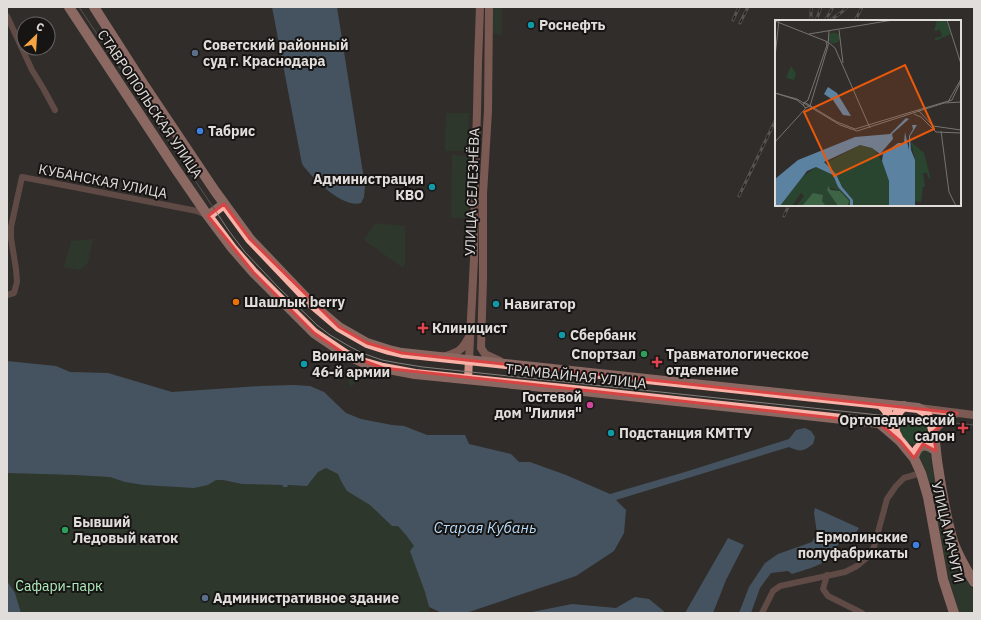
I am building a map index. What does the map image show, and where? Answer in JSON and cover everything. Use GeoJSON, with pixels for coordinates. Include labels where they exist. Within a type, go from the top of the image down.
{"type":"FeatureCollection","features":[{"type":"Feature","properties":{"kind":"main road","name":"СТАВРОПОЛЬСКАЯ УЛИЦА"},"geometry":{"type":"LineString","coordinates":[[69,7],[208,216],[232,248],[253,272],[314,333],[345,354],[362,362]]}},
{"type":"Feature","properties":{"kind":"main road","name":"СТАВРОПОЛЬСКАЯ УЛИЦА"},"geometry":{"type":"LineString","coordinates":[[94,7],[144,85],[224,204],[250,239],[312,304],[339,327],[367,343]]}},
{"type":"Feature","properties":{"kind":"main road","name":"УЛИЦА СЕЛЕЗНЁВА"},"geometry":{"type":"LineString","coordinates":[[468,379],[474,259],[480,7]]}},
{"type":"Feature","properties":{"kind":"main road","name":"УЛИЦА СЕЛЕЗНЁВА"},"geometry":{"type":"LineString","coordinates":[[489,7],[488,111],[483,201],[481,348],[483,352],[490,357],[506,364]]}},
{"type":"Feature","properties":{"kind":"main road"},"geometry":{"type":"LineString","coordinates":[[208,216],[224,204]]}},
{"type":"Feature","properties":{"kind":"main road"},"geometry":{"type":"LineString","coordinates":[[442,358],[463,348],[471,335]]}},
{"type":"Feature","properties":{"kind":"main road","name":"ТРАМВАЙНАЯ УЛИЦА"},"geometry":{"type":"LineString","coordinates":[[367,343],[402,353],[442,358],[904,406],[974,415]]}},
{"type":"Feature","properties":{"kind":"main road","name":"ТРАМВАЙНАЯ УЛИЦА"},"geometry":{"type":"LineString","coordinates":[[362,362],[400,372],[415,374],[879,423]]}},
{"type":"Feature","properties":{"kind":"main road"},"geometry":{"type":"LineString","coordinates":[[879,423],[884,422],[888,413],[887,409],[880,404]]}},
{"type":"Feature","properties":{"kind":"main road"},"geometry":{"type":"LineString","coordinates":[[900,441],[894,428],[894,422],[897,414],[904,406]]}},
{"type":"Feature","properties":{"kind":"main road","name":"УЛИЦА МАЧУГИ"},"geometry":{"type":"LineString","coordinates":[[918,408],[928,415],[933,432],[944,504],[954,541],[965,568],[974,582]]}},
{"type":"Feature","properties":{"kind":"main road"},"geometry":{"type":"LineString","coordinates":[[933,432],[948,418],[957,414]]}},
{"type":"Feature","properties":{"kind":"main road","name":"УЛИЦА МАЧУГИ"},"geometry":{"type":"LineString","coordinates":[[879,423],[900,441],[914,458],[920,473],[928,497],[943,579],[954,613]]}},
{"type":"Feature","properties":{"kind":"main road"},"geometry":{"type":"LineString","coordinates":[[914,458],[918,448],[922,445],[927,445],[936,451]]}},
{"type":"Feature","properties":{"kind":"street"},"geometry":{"type":"LineString","coordinates":[[7,16],[32,70],[54,110]]}},
{"type":"Feature","properties":{"kind":"street","name":"КУБАНСКАЯ УЛИЦА"},"geometry":{"type":"LineString","coordinates":[[7,295],[14,292],[17,282],[11,227],[22,177],[197,212],[208,216]]}},
{"type":"Feature","properties":{"kind":"street"},"geometry":{"type":"LineString","coordinates":[[762,613],[773,591],[780,586],[845,572],[857,566],[869,556],[874,547],[887,499],[904,478],[920,473]]}},
{"type":"Feature","properties":{"kind":"street"},"geometry":{"type":"LineString","coordinates":[[827,575],[823,589],[828,596],[862,613]]}},
{"type":"Feature","properties":{"kind":"highlighted area"},"geometry":{"type":"Polygon","coordinates":[[[224,204],[250,239],[339,327],[367,343],[402,353],[957,413],[933,432],[936,451],[923,444],[914,458],[900,441],[879,423],[383,368],[345,354],[314,333],[253,272],[208,216],[224,204]]]}},
{"type":"Feature","properties":{"kind":"green space"},"geometry":{"type":"Polygon","coordinates":[[[502,7],[502,36],[493,33],[493,9],[502,7]]]}},
{"type":"Feature","properties":{"kind":"green space"},"geometry":{"type":"Polygon","coordinates":[[[446,113],[469,113],[468,151],[445,151],[446,113]]]}},
{"type":"Feature","properties":{"kind":"green space"},"geometry":{"type":"Polygon","coordinates":[[[452,155],[470,156],[469,218],[451,218],[452,155]]]}},
{"type":"Feature","properties":{"kind":"green space"},"geometry":{"type":"Polygon","coordinates":[[[375,223],[405,226],[405,263],[403,268],[364,240],[375,223]]]}},
{"type":"Feature","properties":{"kind":"green space"},"geometry":{"type":"Polygon","coordinates":[[[93,239],[88,263],[80,270],[64,267],[71,241],[93,239]]]}},
{"type":"Feature","properties":{"kind":"green space"},"geometry":{"type":"Polygon","coordinates":[[[345,366],[365,374],[350,388],[345,366]]]}},
{"type":"Feature","properties":{"kind":"green space"},"geometry":{"type":"Polygon","coordinates":[[[898,421],[927,425],[926,436],[919,443],[915,444],[906,441],[900,434],[898,421]]]}},
{"type":"Feature","properties":{"kind":"green space"},"geometry":{"type":"Polygon","coordinates":[[[929,449],[938,504],[948,541],[956,562],[974,592],[974,613],[959,613],[949,578],[932,493],[926,470],[918,453],[929,449]]]}},
{"type":"Feature","properties":{"kind":"green space","name":"Сафари-парк"},"geometry":{"type":"Polygon","coordinates":[[[326,468],[338,474],[347,491],[370,505],[392,526],[398,526],[414,546],[430,613],[21,613],[15,593],[7,581],[7,473],[110,477],[125,482],[144,485],[194,488],[208,485],[216,480],[242,484],[307,486],[318,472],[326,468]]]}},
{"type":"Feature","properties":{"kind":"water"},"geometry":{"type":"Polygon","coordinates":[[[272,7],[337,7],[365,186],[364,197],[361,203],[354,204],[337,197],[320,184],[302,164],[272,7]]]}},
{"type":"Feature","properties":{"kind":"water","name":"Старая Кубань"},"geometry":{"type":"Polygon","coordinates":[[[7,361],[56,366],[70,372],[108,373],[172,392],[261,386],[310,386],[324,392],[346,413],[361,419],[404,426],[427,435],[465,435],[469,444],[511,454],[519,462],[530,462],[566,475],[610,494],[789,439],[796,430],[805,428],[811,431],[815,437],[813,444],[804,450],[796,450],[789,447],[616,500],[626,510],[624,533],[614,551],[576,576],[466,613],[442,613],[429,607],[410,551],[414,546],[406,535],[398,526],[392,526],[370,505],[347,491],[338,474],[326,468],[318,472],[307,486],[288,485],[287,487],[283,487],[283,485],[242,484],[216,480],[208,485],[194,488],[144,485],[125,482],[110,477],[7,473],[7,361]]]}},
{"type":"Feature","properties":{"kind":"water"},"geometry":{"type":"Polygon","coordinates":[[[815,508],[859,528],[853,535],[840,543],[829,558],[824,562],[792,574],[788,571],[771,573],[760,588],[751,613],[739,613],[749,587],[765,563],[778,554],[812,542],[817,533],[814,513],[815,508]]]}},
{"type":"Feature","properties":{"kind":"water"},"geometry":{"type":"Polygon","coordinates":[[[728,538],[744,545],[726,580],[713,613],[685,613],[728,538]]]}},
{"type":"Feature","properties":{"kind":"water"},"geometry":{"type":"Polygon","coordinates":[[[7,581],[15,593],[21,613],[7,613],[7,581]]]}},
{"type":"Feature","properties":{"kind":"water"},"geometry":{"type":"Polygon","coordinates":[[[635,597],[649,599],[666,613],[527,613],[572,604],[616,608],[635,597]]]}},
{"type":"Feature","properties":{"kind":"tram line"},"geometry":{"type":"LineString","coordinates":[[79,7],[229,231],[245,252],[317,325],[330,335],[362,353],[382,360],[423,367],[974,425]]}},
{"type":"Feature","properties":{"kind":"railway"},"geometry":{"type":"LineString","coordinates":[[733,20],[739,7]]}},
{"type":"Feature","properties":{"kind":"railway"},"geometry":{"type":"LineString","coordinates":[[740,23],[748,7]]}},
{"type":"Feature","properties":{"kind":"railway"},"geometry":{"type":"LineString","coordinates":[[811,20],[812,7]]}},
{"type":"Feature","properties":{"kind":"railway"},"geometry":{"type":"LineString","coordinates":[[816,20],[821,7]]}},
{"type":"Feature","properties":{"kind":"railway"},"geometry":{"type":"LineString","coordinates":[[826,20],[833,7]]}},
{"type":"Feature","properties":{"kind":"railway"},"geometry":{"type":"LineString","coordinates":[[830,20],[847,7]]}},
{"type":"Feature","properties":{"kind":"railway"},"geometry":{"type":"LineString","coordinates":[[856,20],[862,7]]}},
{"type":"Feature","properties":{"kind":"railway"},"geometry":{"type":"LineString","coordinates":[[739,196],[775,121]]}},
{"type":"Feature","properties":{"kind":"railway"},"geometry":{"type":"LineString","coordinates":[[784,216],[789,206]]}},
{"type":"Feature","properties":{"kind":"place","name":"Роснефть"},"geometry":{"type":"Point","coordinates":[531,25]}},
{"type":"Feature","properties":{"kind":"place","name":"Советский районный суд г. Краснодара"},"geometry":{"type":"Point","coordinates":[195,53]}},
{"type":"Feature","properties":{"kind":"place","name":"Табрис"},"geometry":{"type":"Point","coordinates":[200,131]}},
{"type":"Feature","properties":{"kind":"place","name":"Администрация КВО"},"geometry":{"type":"Point","coordinates":[432,187]}},
{"type":"Feature","properties":{"kind":"place","name":"Шашлык berry"},"geometry":{"type":"Point","coordinates":[236,302]}},
{"type":"Feature","properties":{"kind":"place","name":"Навигатор"},"geometry":{"type":"Point","coordinates":[496,304]}},
{"type":"Feature","properties":{"kind":"place","name":"Клиницист"},"geometry":{"type":"Point","coordinates":[423,328]}},
{"type":"Feature","properties":{"kind":"place","name":"Сбербанк"},"geometry":{"type":"Point","coordinates":[562,335]}},
{"type":"Feature","properties":{"kind":"place","name":"Спортзал"},"geometry":{"type":"Point","coordinates":[644,354]}},
{"type":"Feature","properties":{"kind":"place","name":"Травматологическое отделение"},"geometry":{"type":"Point","coordinates":[657,362]}},
{"type":"Feature","properties":{"kind":"place","name":"Воинам 46-й армии"},"geometry":{"type":"Point","coordinates":[304,364]}},
{"type":"Feature","properties":{"kind":"place","name":"Гостевой дом \"Лилия\""},"geometry":{"type":"Point","coordinates":[590,405]}},
{"type":"Feature","properties":{"kind":"place","name":"Ортопедический салон"},"geometry":{"type":"Point","coordinates":[963,428]}},
{"type":"Feature","properties":{"kind":"place","name":"Подстанция КМТТУ"},"geometry":{"type":"Point","coordinates":[611,433]}},
{"type":"Feature","properties":{"kind":"place","name":"Бывший Ледовый каток"},"geometry":{"type":"Point","coordinates":[65,530]}},
{"type":"Feature","properties":{"kind":"place","name":"Ермолинские полуфабрикаты"},"geometry":{"type":"Point","coordinates":[916,545]}},
{"type":"Feature","properties":{"kind":"place","name":"Административное здание"},"geometry":{"type":"Point","coordinates":[205,598]}}]}
